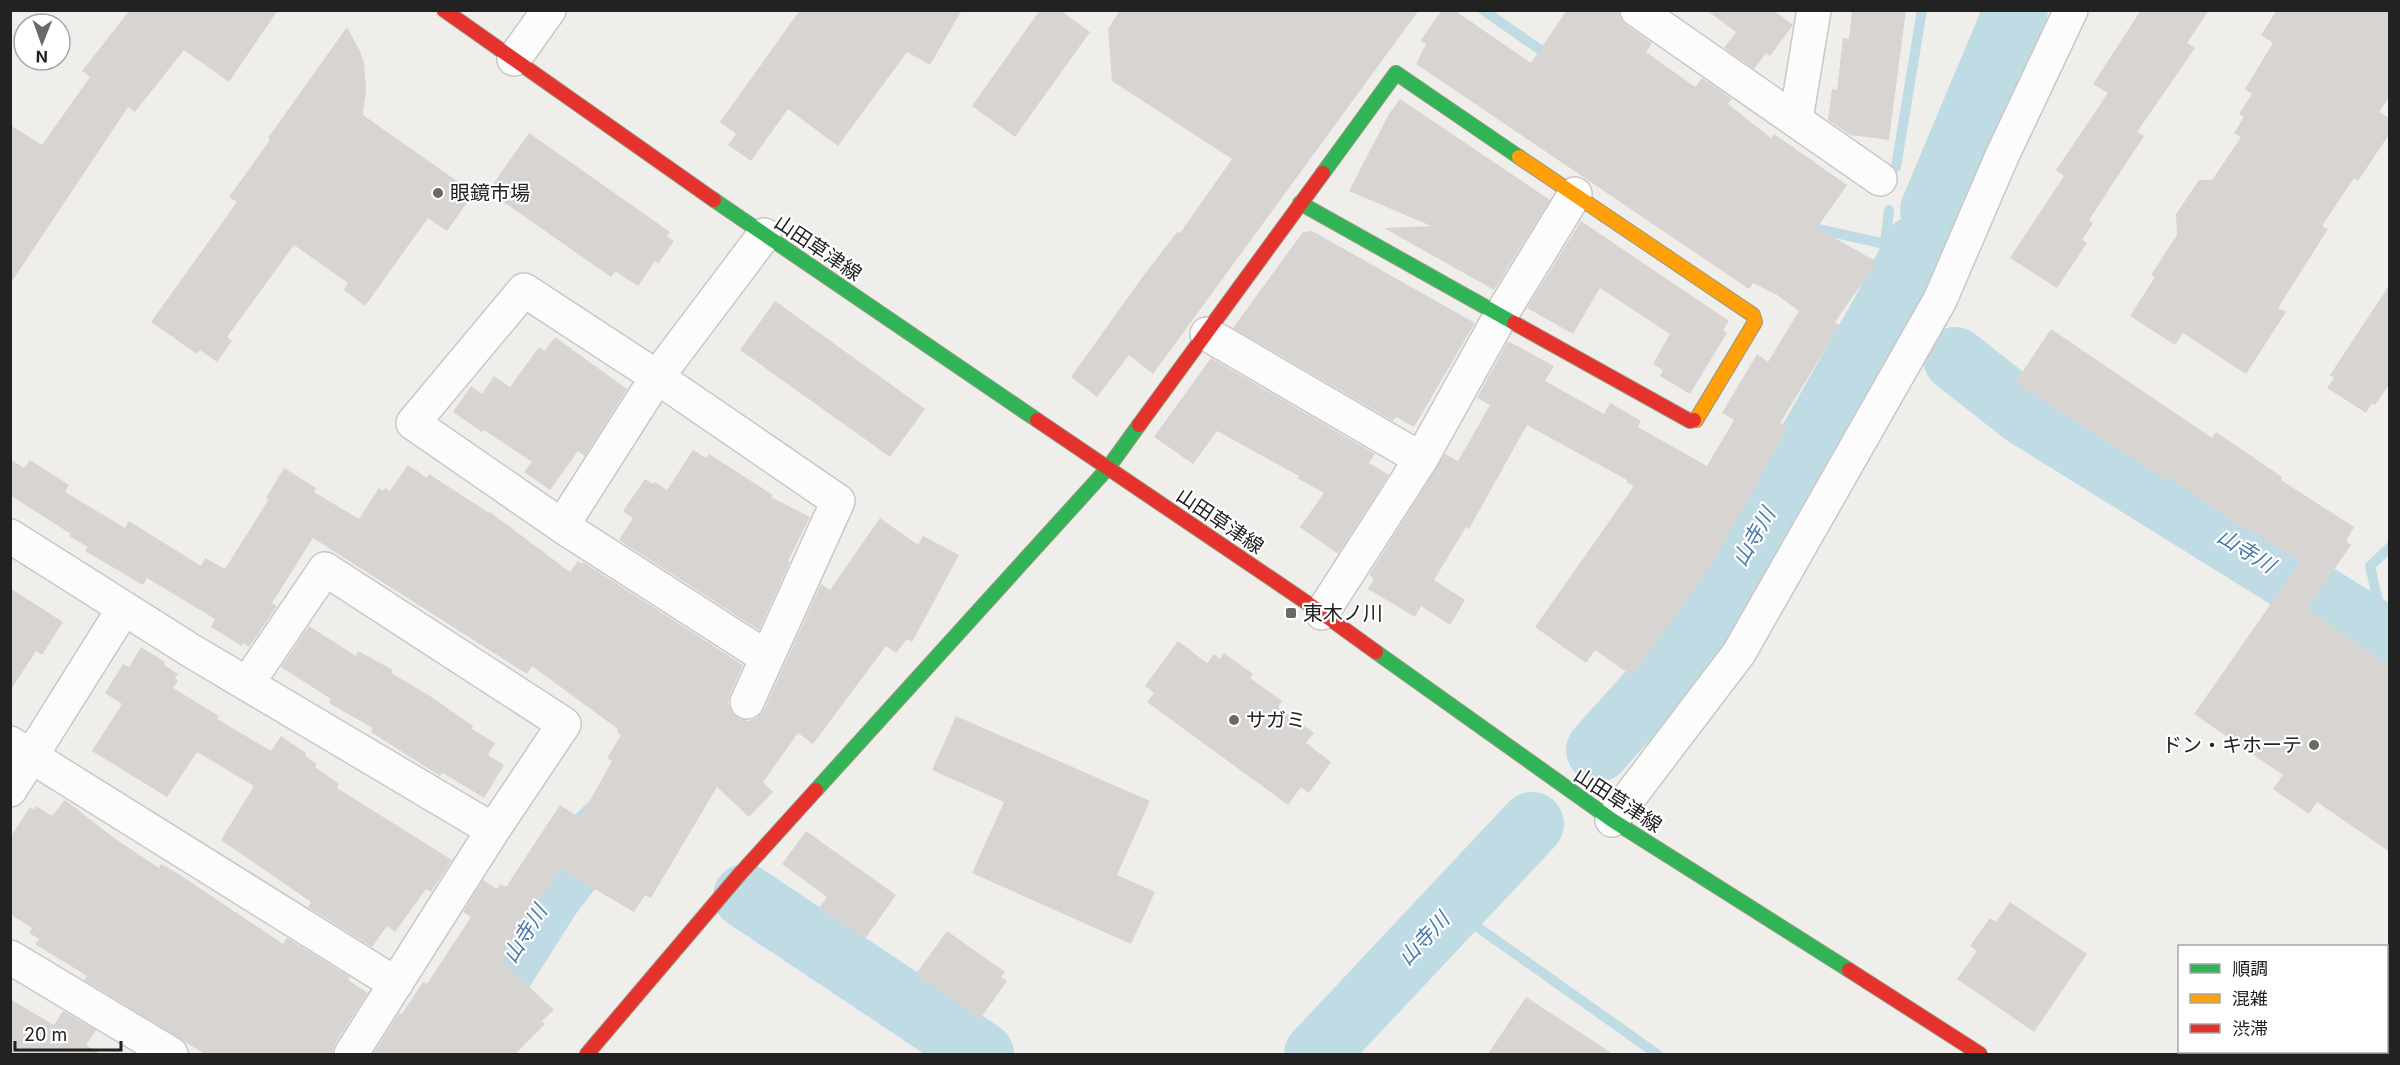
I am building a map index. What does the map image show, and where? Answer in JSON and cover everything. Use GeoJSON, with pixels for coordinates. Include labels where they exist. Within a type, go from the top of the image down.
{"type":"FeatureCollection","features":[{"type":"Feature","properties":{"kind":"street","name":"山田草津線"},"geometry":{"type":"LineString","coordinates":[[444,10],[764,235],[1322,613],[1612,820],[1980,1054]]}},
{"type":"Feature","properties":{"kind":"street"},"geometry":{"type":"LineString","coordinates":[[514,59],[549,10]]}},
{"type":"Feature","properties":{"kind":"street"},"geometry":{"type":"LineString","coordinates":[[1637,10],[1880,179]]}},
{"type":"Feature","properties":{"kind":"street"},"geometry":{"type":"LineString","coordinates":[[1796,120],[1814,10]]}},
{"type":"Feature","properties":{"kind":"street"},"geometry":{"type":"LineString","coordinates":[[1612,820],[1739,653],[1935,309],[2002,156],[2071,10]]}},
{"type":"Feature","properties":{"kind":"street"},"geometry":{"type":"LineString","coordinates":[[586,1054],[739,875],[1108,468],[1207,334],[1300,203],[1396,73],[1753,315],[1755,322],[1696,420],[1690,421],[1300,203]]}},
{"type":"Feature","properties":{"kind":"street"},"geometry":{"type":"LineString","coordinates":[[1322,613],[1421,459],[1500,315],[1575,194]]}},
{"type":"Feature","properties":{"kind":"street"},"geometry":{"type":"LineString","coordinates":[[562,526],[657,377],[764,235]]}},
{"type":"Feature","properties":{"kind":"street"},"geometry":{"type":"LineString","coordinates":[[747,702],[838,501],[657,377],[524,290],[413,423],[562,526],[766,657]]}},
{"type":"Feature","properties":{"kind":"street"},"geometry":{"type":"LineString","coordinates":[[1207,334],[1421,459]]}},
{"type":"Feature","properties":{"kind":"street"},"geometry":{"type":"LineString","coordinates":[[10,536],[247,684],[493,830]]}},
{"type":"Feature","properties":{"kind":"street"},"geometry":{"type":"LineString","coordinates":[[247,684],[325,569],[564,724],[493,830],[351,1054]]}},
{"type":"Feature","properties":{"kind":"street"},"geometry":{"type":"LineString","coordinates":[[10,790],[21,750],[124,608]]}},
{"type":"Feature","properties":{"kind":"street"},"geometry":{"type":"LineString","coordinates":[[21,750],[396,984]]}},
{"type":"Feature","properties":{"kind":"street"},"geometry":{"type":"LineString","coordinates":[[10,957],[171,1054]]}},
{"type":"Feature","properties":{"kind":"building"},"geometry":{"type":"Polygon","coordinates":[[[130,10],[278,10],[229,82],[184,50],[135,112],[128,107],[10,284],[10,125],[42,145],[90,77],[82,71],[130,10]]]}},
{"type":"Feature","properties":{"kind":"building"},"geometry":{"type":"Polygon","coordinates":[[[800,10],[962,10],[930,65],[907,52],[838,146],[788,109],[751,161],[728,145],[736,134],[720,122],[800,10]]]}},
{"type":"Feature","properties":{"kind":"building"},"geometry":{"type":"Polygon","coordinates":[[[1040,10],[1060,10],[1090,32],[1015,137],[972,106],[1040,10]]]}},
{"type":"Feature","properties":{"kind":"building"},"geometry":{"type":"Polygon","coordinates":[[[1120,10],[1419,10],[1153,374],[1129,355],[1097,397],[1071,377],[1141,279],[1177,232],[1180,233],[1232,159],[1112,81],[1108,29],[1120,10]]]}},
{"type":"Feature","properties":{"kind":"building"},"geometry":{"type":"Polygon","coordinates":[[[1442,10],[1454,10],[1531,63],[1567,10],[1619,10],[1620,18],[1626,25],[1652,43],[1646,52],[1695,87],[1702,78],[1732,99],[1728,104],[1771,138],[1774,134],[1847,185],[1817,228],[1877,262],[1835,322],[1840,325],[1780,423],[1788,427],[1712,564],[1632,676],[1595,650],[1586,663],[1535,627],[1634,486],[1527,425],[1469,529],[1466,527],[1434,580],[1465,600],[1450,625],[1421,606],[1415,617],[1368,589],[1374,579],[1369,575],[1445,454],[1458,461],[1490,405],[1477,398],[1508,341],[1554,366],[1545,381],[1604,414],[1610,403],[1641,421],[1638,427],[1707,466],[1734,420],[1722,413],[1757,354],[1768,362],[1799,311],[1777,295],[1753,283],[1749,289],[1416,64],[1426,44],[1420,41],[1442,10]]]}},
{"type":"Feature","properties":{"kind":"building"},"geometry":{"type":"Polygon","coordinates":[[[1706,10],[1773,10],[1793,25],[1770,56],[1766,53],[1754,69],[1724,48],[1736,32],[1706,10]]]}},
{"type":"Feature","properties":{"kind":"building"},"geometry":{"type":"Polygon","coordinates":[[[1852,10],[1906,10],[1889,140],[1850,135],[1828,120],[1832,89],[1837,90],[1843,38],[1849,39],[1852,10]]]}},
{"type":"Feature","properties":{"kind":"building"},"geometry":{"type":"Polygon","coordinates":[[[2141,10],[2209,10],[2187,43],[2195,48],[2137,132],[2144,136],[2089,220],[2093,223],[2082,240],[2087,243],[2057,288],[2010,258],[2064,176],[2056,170],[2108,93],[2093,84],[2141,10]]]}},
{"type":"Feature","properties":{"kind":"building"},"geometry":{"type":"Polygon","coordinates":[[[2277,10],[2390,10],[2390,96],[2379,112],[2390,119],[2390,133],[2358,181],[2354,178],[2322,226],[2328,229],[2278,308],[2286,312],[2246,374],[2183,333],[2175,345],[2130,316],[2155,277],[2151,275],[2177,235],[2176,214],[2199,180],[2212,180],[2241,137],[2234,133],[2244,117],[2239,114],[2252,94],[2245,89],[2273,43],[2261,35],[2277,10]]]}},
{"type":"Feature","properties":{"kind":"building"},"geometry":{"type":"Polygon","coordinates":[[[347,27],[364,63],[366,89],[363,115],[474,193],[447,231],[428,218],[365,306],[344,290],[348,283],[294,245],[227,337],[232,341],[217,362],[200,350],[197,354],[151,322],[237,202],[229,197],[347,27]]]}},
{"type":"Feature","properties":{"kind":"building"},"geometry":{"type":"Polygon","coordinates":[[[1400,99],[1550,200],[1494,290],[1384,228],[1431,226],[1349,191],[1389,114],[1400,99]]]}},
{"type":"Feature","properties":{"kind":"building"},"geometry":{"type":"Polygon","coordinates":[[[529,133],[670,232],[667,236],[674,241],[658,264],[655,261],[638,286],[615,271],[611,277],[488,191],[529,133]]]}},
{"type":"Feature","properties":{"kind":"building"},"geometry":{"type":"Polygon","coordinates":[[[1581,221],[1729,321],[1723,330],[1727,333],[1690,394],[1660,376],[1663,370],[1653,364],[1670,334],[1600,288],[1573,334],[1527,308],[1581,221]]]}},
{"type":"Feature","properties":{"kind":"building"},"geometry":{"type":"Polygon","coordinates":[[[1312,231],[1475,323],[1414,427],[1396,417],[1393,421],[1233,328],[1303,232],[1312,231]]]}},
{"type":"Feature","properties":{"kind":"building"},"geometry":{"type":"Polygon","coordinates":[[[2390,284],[2390,383],[2375,405],[2372,403],[2366,413],[2327,388],[2334,378],[2330,375],[2390,284]]]}},
{"type":"Feature","properties":{"kind":"building"},"geometry":{"type":"Polygon","coordinates":[[[775,301],[925,409],[890,457],[740,350],[775,301]]]}},
{"type":"Feature","properties":{"kind":"building"},"geometry":{"type":"Polygon","coordinates":[[[2051,329],[2212,438],[2216,432],[2282,477],[2281,480],[2354,527],[2346,541],[2351,545],[2307,609],[2390,666],[2390,852],[2317,802],[2309,814],[2273,789],[2283,775],[2194,714],[2300,562],[2248,528],[2246,530],[2168,477],[2166,480],[2015,383],[2051,329]]]}},
{"type":"Feature","properties":{"kind":"building"},"geometry":{"type":"Polygon","coordinates":[[[555,337],[627,389],[585,456],[578,451],[550,490],[524,472],[532,462],[453,412],[471,386],[482,394],[494,376],[510,387],[539,347],[545,351],[555,337]]]}},
{"type":"Feature","properties":{"kind":"building"},"geometry":{"type":"Polygon","coordinates":[[[1211,358],[1375,454],[1369,463],[1389,475],[1338,554],[1300,527],[1324,493],[1297,478],[1299,476],[1217,431],[1193,464],[1154,437],[1211,358]]]}},
{"type":"Feature","properties":{"kind":"building"},"geometry":{"type":"Polygon","coordinates":[[[693,450],[706,458],[709,454],[773,495],[771,497],[810,517],[788,561],[790,562],[759,630],[619,540],[633,518],[623,511],[645,479],[667,490],[693,450]]]}},
{"type":"Feature","properties":{"kind":"building"},"geometry":{"type":"Polygon","coordinates":[[[10,459],[24,468],[30,460],[69,485],[65,492],[125,528],[129,521],[201,566],[205,558],[225,569],[269,499],[266,498],[284,468],[316,488],[314,492],[359,519],[379,488],[383,491],[385,488],[390,491],[408,465],[427,478],[429,474],[490,512],[570,572],[578,561],[582,564],[583,562],[743,665],[728,703],[732,713],[739,719],[748,721],[757,718],[764,710],[821,584],[830,590],[880,518],[918,545],[923,536],[959,555],[912,642],[907,639],[896,653],[886,646],[813,744],[798,733],[763,782],[773,792],[749,817],[717,787],[651,898],[645,895],[634,912],[560,869],[502,961],[554,1010],[542,1021],[545,1024],[515,1054],[373,1054],[399,1013],[402,1014],[423,982],[427,984],[471,917],[463,912],[483,880],[497,889],[500,884],[506,887],[560,805],[580,818],[612,761],[607,758],[621,735],[617,732],[618,729],[532,666],[527,674],[313,538],[272,603],[277,606],[249,647],[243,643],[242,646],[211,627],[215,619],[147,578],[143,585],[85,551],[88,547],[69,536],[71,534],[10,495],[10,459]]]}},
{"type":"Feature","properties":{"kind":"building"},"geometry":{"type":"Polygon","coordinates":[[[10,588],[63,622],[42,655],[36,651],[10,691],[10,588]]]}},
{"type":"Feature","properties":{"kind":"building"},"geometry":{"type":"Polygon","coordinates":[[[309,626],[356,656],[358,651],[393,670],[391,673],[430,696],[473,726],[472,729],[495,743],[488,755],[504,765],[484,798],[443,773],[440,776],[371,732],[373,728],[329,703],[331,699],[281,667],[309,626]]]}},
{"type":"Feature","properties":{"kind":"building","name":"サガミ"},"geometry":{"type":"Polygon","coordinates":[[[1178,641],[1207,663],[1214,654],[1220,659],[1224,653],[1253,674],[1250,678],[1282,701],[1278,707],[1314,733],[1306,743],[1331,762],[1309,793],[1301,787],[1288,805],[1147,702],[1154,693],[1145,686],[1178,641]]]}},
{"type":"Feature","properties":{"kind":"building"},"geometry":{"type":"Polygon","coordinates":[[[141,647],[165,662],[164,665],[178,674],[175,678],[178,681],[173,688],[219,716],[217,719],[271,751],[281,736],[306,753],[305,756],[317,764],[315,767],[339,784],[337,788],[452,860],[431,892],[426,889],[395,932],[387,926],[372,947],[308,907],[311,902],[221,840],[254,786],[197,752],[167,797],[92,751],[122,704],[105,693],[123,664],[129,667],[141,647]]]}},
{"type":"Feature","properties":{"kind":"building"},"geometry":{"type":"Polygon","coordinates":[[[956,716],[1150,801],[1117,875],[1155,892],[1131,944],[972,873],[1004,802],[932,770],[956,716]]]}},
{"type":"Feature","properties":{"kind":"building"},"geometry":{"type":"Polygon","coordinates":[[[65,800],[114,838],[159,868],[161,864],[177,873],[283,944],[287,938],[350,977],[348,980],[368,993],[335,1044],[332,1054],[205,1054],[84,980],[87,976],[35,944],[39,939],[29,933],[32,928],[10,914],[10,838],[30,807],[34,810],[36,806],[52,816],[65,800]]]}},
{"type":"Feature","properties":{"kind":"building"},"geometry":{"type":"Polygon","coordinates":[[[806,831],[896,895],[865,939],[819,908],[827,897],[782,864],[806,831]]]}},
{"type":"Feature","properties":{"kind":"building"},"geometry":{"type":"Polygon","coordinates":[[[2010,902],[2087,954],[2034,1032],[1957,979],[1977,951],[1970,946],[1990,918],[1996,922],[2010,902]]]}},
{"type":"Feature","properties":{"kind":"building"},"geometry":{"type":"Polygon","coordinates":[[[947,931],[1005,972],[1001,977],[1007,981],[980,1019],[916,974],[947,931]]]}},
{"type":"Feature","properties":{"kind":"building"},"geometry":{"type":"Polygon","coordinates":[[[1526,997],[1613,1054],[1488,1054],[1526,997]]]}},
{"type":"Feature","properties":{"kind":"building"},"geometry":{"type":"Polygon","coordinates":[[[10,999],[54,1025],[63,1011],[96,1030],[86,1045],[100,1054],[10,1054],[10,999]]]}},
{"type":"Feature","properties":{"kind":"waterway"},"geometry":{"type":"LineString","coordinates":[[1483,10],[1552,58]]}},
{"type":"Feature","properties":{"kind":"waterway"},"geometry":{"type":"LineString","coordinates":[[1896,167],[1922,10]]}},
{"type":"Feature","properties":{"kind":"waterway"},"geometry":{"type":"LineString","coordinates":[[1932,210],[2016,10]]}},
{"type":"Feature","properties":{"kind":"waterway"},"geometry":{"type":"LineString","coordinates":[[1885,244],[1889,210]]}},
{"type":"Feature","properties":{"kind":"waterway"},"geometry":{"type":"LineString","coordinates":[[1806,223],[1818,229],[1885,244],[1912,256]]}},
{"type":"Feature","properties":{"kind":"waterway","name":"山寺川"},"geometry":{"type":"LineString","coordinates":[[1598,750],[1690,648],[1886,307],[1916,247]]}},
{"type":"Feature","properties":{"kind":"waterway","name":"山寺川"},"geometry":{"type":"LineString","coordinates":[[1955,359],[2025,414],[2390,641]]}},
{"type":"Feature","properties":{"kind":"waterway"},"geometry":{"type":"LineString","coordinates":[[2364,623],[2377,597],[2370,566],[2390,547]]}},
{"type":"Feature","properties":{"kind":"waterway","name":"山寺川"},"geometry":{"type":"LineString","coordinates":[[449,1054],[550,895],[586,848],[613,823]]}},
{"type":"Feature","properties":{"kind":"waterway","name":"山寺川"},"geometry":{"type":"LineString","coordinates":[[1316,1054],[1532,824]]}},
{"type":"Feature","properties":{"kind":"waterway","name":"山寺川"},"geometry":{"type":"LineString","coordinates":[[745,896],[982,1054]]}},
{"type":"Feature","properties":{"kind":"waterway"},"geometry":{"type":"LineString","coordinates":[[1452,909],[1657,1054]]}},
{"type":"Feature","properties":{"kind":"traffic: fast"},"geometry":{"type":"LineString","coordinates":[[1323,173],[1396,73],[1519,157]]}},
{"type":"Feature","properties":{"kind":"traffic: fast"},"geometry":{"type":"LineString","coordinates":[[714,200],[1037,420]]}},
{"type":"Feature","properties":{"kind":"traffic: fast"},"geometry":{"type":"LineString","coordinates":[[1300,203],[1514,323]]}},
{"type":"Feature","properties":{"kind":"traffic: fast"},"geometry":{"type":"LineString","coordinates":[[816,790],[1108,468],[1139,425]]}},
{"type":"Feature","properties":{"kind":"traffic: fast"},"geometry":{"type":"LineString","coordinates":[[1376,652],[1612,820],[1849,970]]}},
{"type":"Feature","properties":{"kind":"traffic: slow"},"geometry":{"type":"LineString","coordinates":[[1519,157],[1753,315],[1755,322],[1694,420]]}},
{"type":"Feature","properties":{"kind":"traffic: jam"},"geometry":{"type":"LineString","coordinates":[[444,10],[714,200]]}},
{"type":"Feature","properties":{"kind":"traffic: jam"},"geometry":{"type":"LineString","coordinates":[[1139,425],[1323,173]]}},
{"type":"Feature","properties":{"kind":"traffic: jam"},"geometry":{"type":"LineString","coordinates":[[1514,323],[1690,421],[1694,420]]}},
{"type":"Feature","properties":{"kind":"traffic: jam"},"geometry":{"type":"LineString","coordinates":[[1037,420],[1376,652]]}},
{"type":"Feature","properties":{"kind":"traffic: jam"},"geometry":{"type":"LineString","coordinates":[[587,1054],[739,875],[816,790]]}},
{"type":"Feature","properties":{"kind":"traffic: jam"},"geometry":{"type":"LineString","coordinates":[[1849,970],[1980,1054]]}},
{"type":"Feature","properties":{"kind":"place","name":"眼鏡市場"},"geometry":{"type":"Point","coordinates":[438,193]}},
{"type":"Feature","properties":{"kind":"place","name":"東木ノ川"},"geometry":{"type":"Point","coordinates":[1291,613]}},
{"type":"Feature","properties":{"kind":"place","name":"サガミ"},"geometry":{"type":"Point","coordinates":[1234,720]}},
{"type":"Feature","properties":{"kind":"place","name":"ドン・キホーテ"},"geometry":{"type":"Point","coordinates":[2314,745]}}]}
